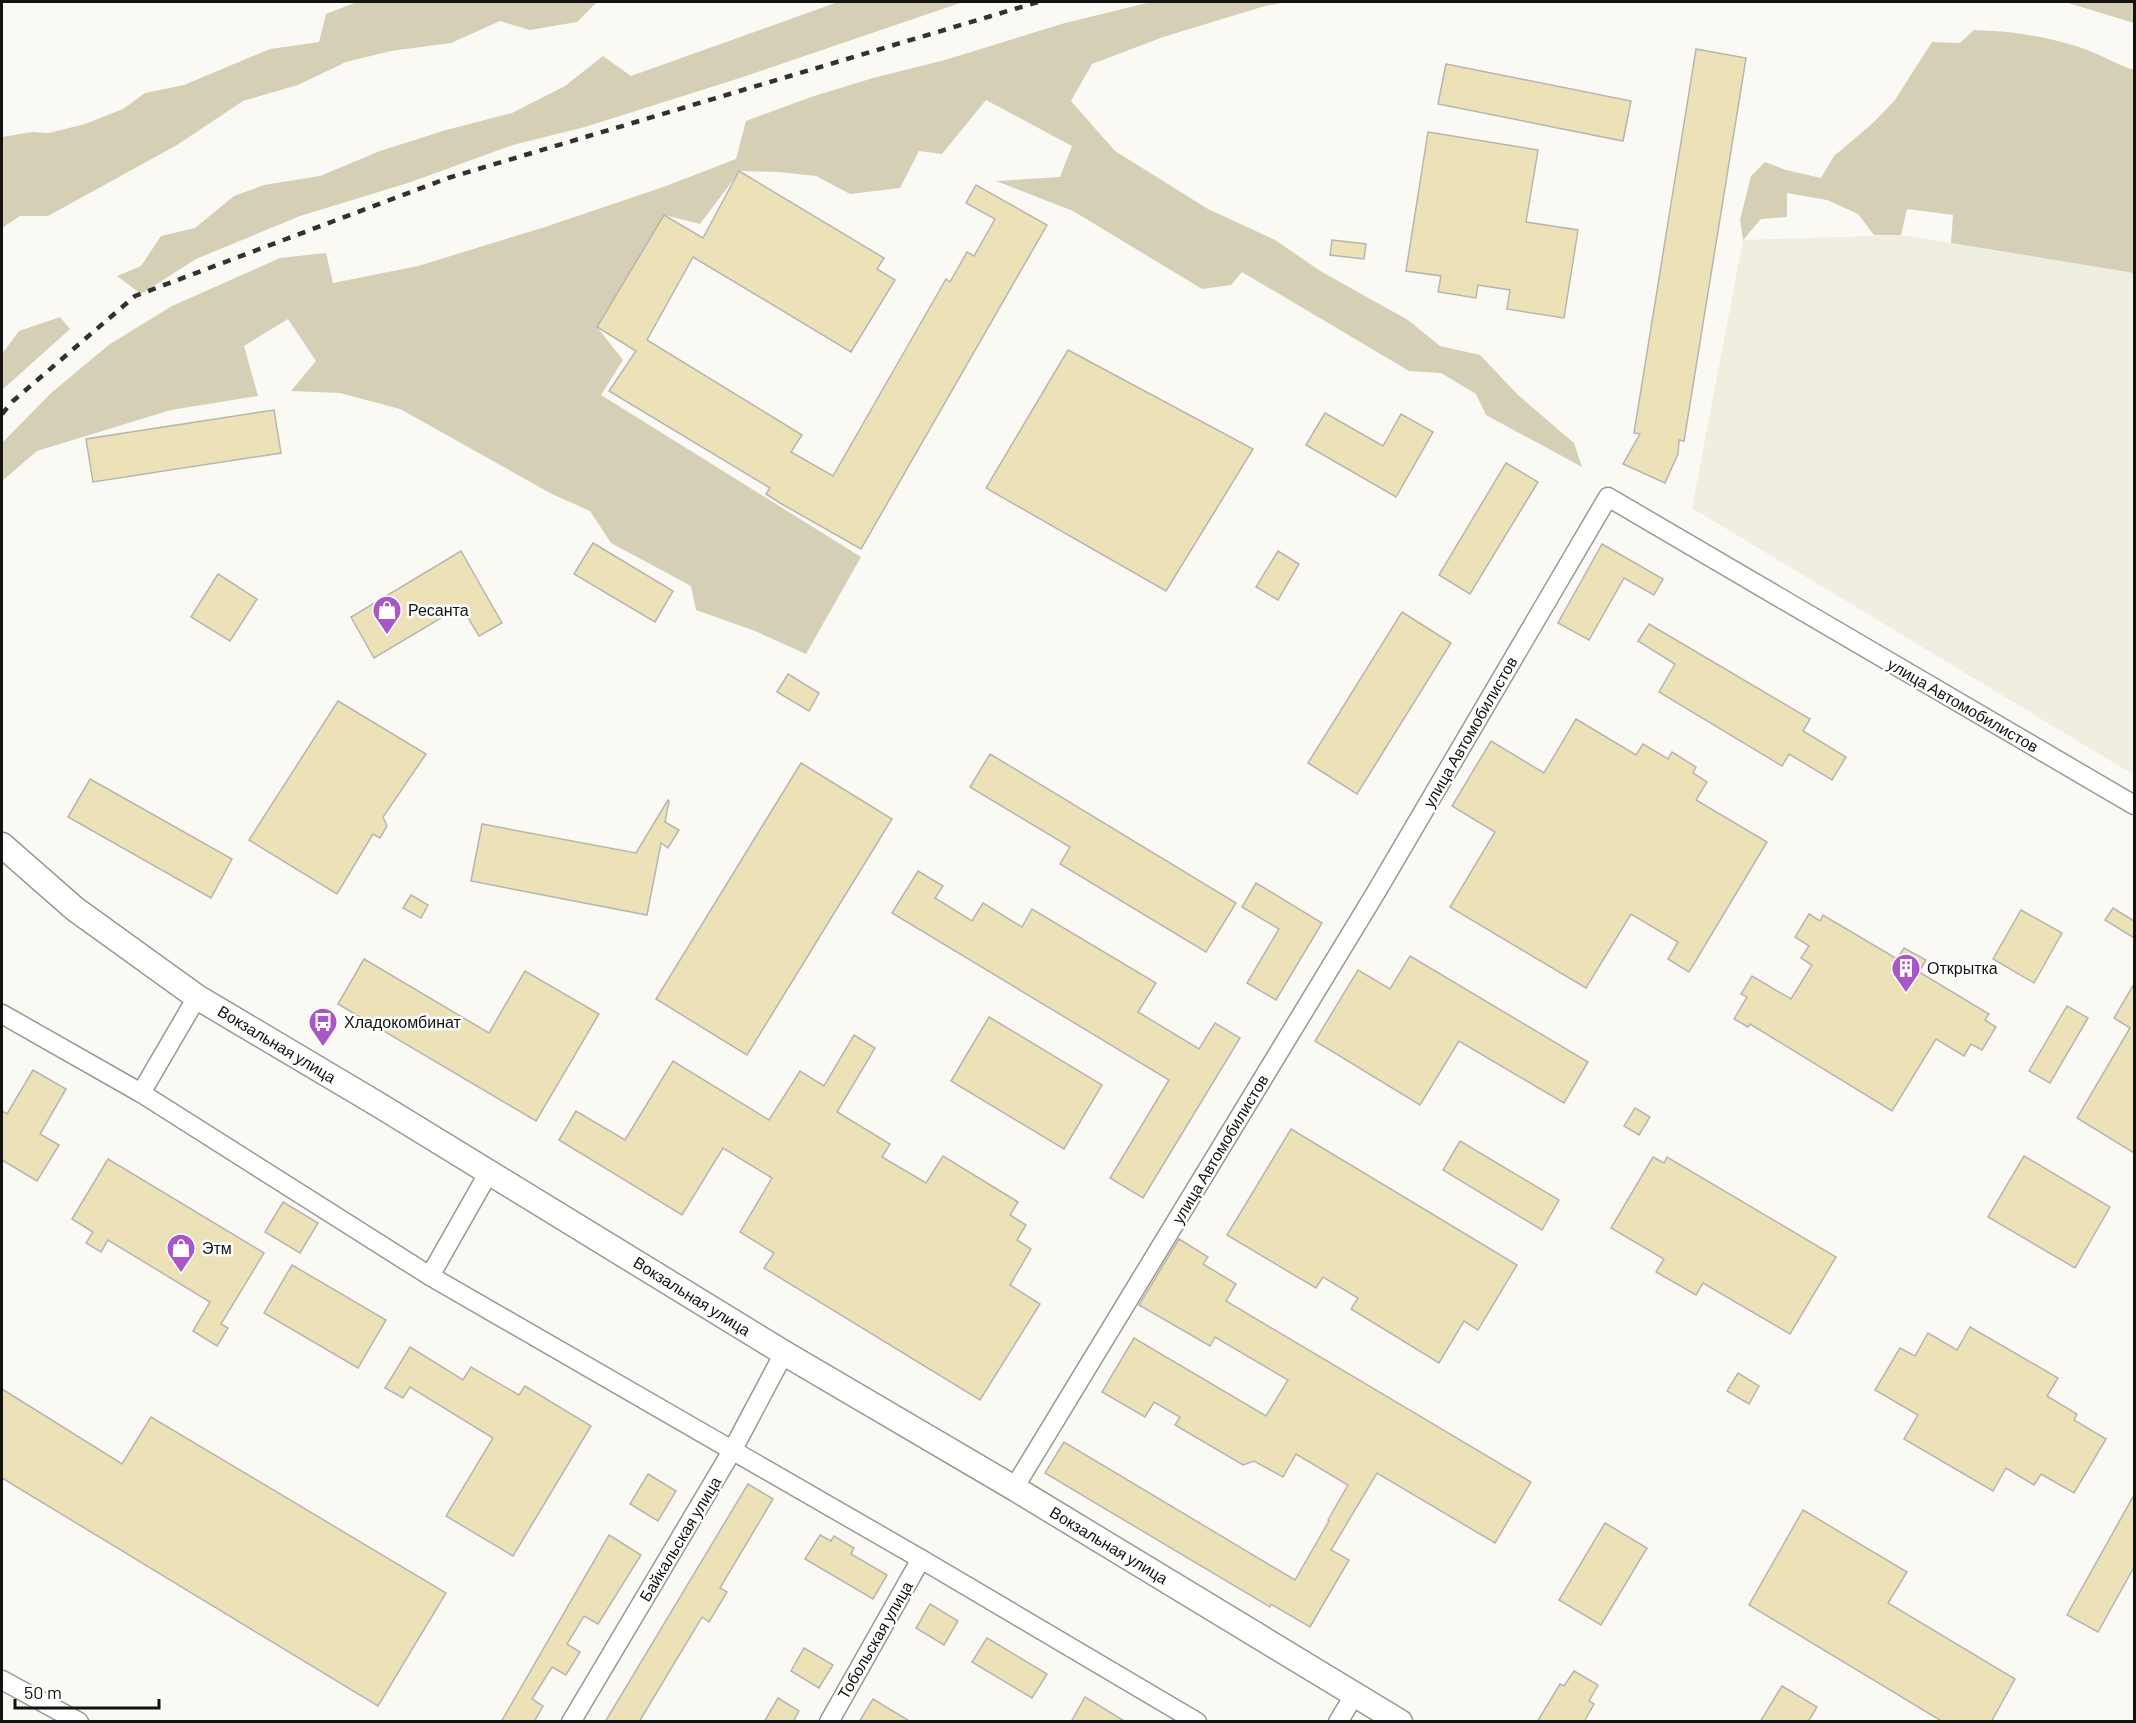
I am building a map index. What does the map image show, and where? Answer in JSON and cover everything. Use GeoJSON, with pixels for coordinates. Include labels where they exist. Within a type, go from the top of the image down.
{"type":"FeatureCollection","features":[{"type":"Feature","properties":{"kind":"main road","name":"Вокзальная улица"},"geometry":{"type":"LineString","coordinates":[[2,845],[75,909],[196,997],[1400,1722]]}},
{"type":"Feature","properties":{"kind":"street","name":"улица Автомобилистов"},"geometry":{"type":"LineString","coordinates":[[1014,1488],[1375,894],[1608,497],[2134,805]]}},
{"type":"Feature","properties":{"kind":"street"},"geometry":{"type":"LineString","coordinates":[[141,1093],[196,997]]}},
{"type":"Feature","properties":{"kind":"street"},"geometry":{"type":"LineString","coordinates":[[2,1014],[141,1093],[430,1276],[921,1559],[1197,1722]]}},
{"type":"Feature","properties":{"kind":"street"},"geometry":{"type":"LineString","coordinates":[[430,1276],[489,1172]]}},
{"type":"Feature","properties":{"kind":"street","name":"Байкальская улица"},"geometry":{"type":"LineString","coordinates":[[571,1722],[732,1451],[784,1353]]}},
{"type":"Feature","properties":{"kind":"street","name":"Тобольская улица"},"geometry":{"type":"LineString","coordinates":[[829,1722],[921,1559]]}},
{"type":"Feature","properties":{"kind":"street"},"geometry":{"type":"LineString","coordinates":[[2,1680],[79,1722]]}},
{"type":"Feature","properties":{"kind":"street"},"geometry":{"type":"LineString","coordinates":[[1338,1722],[1355,1694]]}},
{"type":"Feature","properties":{"kind":"shaded area"},"geometry":{"type":"Polygon","coordinates":[[[357,2],[597,2],[577,22],[530,30],[500,21],[451,43],[391,51],[346,62],[298,85],[243,101],[177,145],[48,216],[20,216],[2,228],[2,137],[32,132],[49,133],[85,124],[123,109],[145,93],[184,85],[270,49],[319,42],[326,14],[357,2]]]}},
{"type":"Feature","properties":{"kind":"shaded area"},"geometry":{"type":"Polygon","coordinates":[[[838,2],[963,2],[743,77],[585,127],[513,145],[408,183],[300,216],[196,259],[141,294],[117,276],[141,266],[161,236],[195,228],[234,196],[264,185],[320,176],[380,151],[446,130],[512,113],[565,86],[603,56],[631,76],[838,2]]]}},
{"type":"Feature","properties":{"kind":"shaded area"},"geometry":{"type":"Polygon","coordinates":[[[1151,2],[1288,2],[1265,6],[1163,37],[1092,64],[1071,101],[1115,151],[1208,209],[1275,240],[1322,272],[1408,320],[1440,346],[1480,355],[1518,395],[1574,443],[1582,467],[1486,415],[1476,394],[1441,373],[1409,371],[1242,272],[1231,285],[1202,289],[1073,211],[996,181],[1060,177],[1072,146],[986,100],[942,154],[919,151],[900,188],[850,194],[816,176],[740,171],[700,224],[664,215],[597,327],[623,360],[601,395],[861,557],[806,654],[755,631],[696,610],[691,586],[611,543],[590,511],[552,494],[400,409],[340,393],[291,391],[316,361],[288,319],[244,346],[258,396],[171,410],[37,451],[2,481],[2,443],[51,393],[110,344],[172,306],[280,258],[326,253],[333,283],[418,266],[545,227],[666,186],[736,159],[746,121],[811,97],[873,78],[945,60],[1065,23],[1151,2]]]}},
{"type":"Feature","properties":{"kind":"shaded area"},"geometry":{"type":"Polygon","coordinates":[[[2065,2],[2134,2],[2134,23],[2065,2]]]}},
{"type":"Feature","properties":{"kind":"shaded area"},"geometry":{"type":"Polygon","coordinates":[[[1974,30],[2014,33],[2066,43],[2086,49],[2134,70],[2134,273],[1951,243],[1953,215],[1907,209],[1901,235],[1874,235],[1858,214],[1827,200],[1787,193],[1787,217],[1761,219],[1743,240],[1740,220],[1751,176],[1765,162],[1786,170],[1821,178],[1834,156],[1873,123],[1895,100],[1932,42],[1960,43],[1974,30]]]}},
{"type":"Feature","properties":{"kind":"shaded area"},"geometry":{"type":"Polygon","coordinates":[[[1901,235],[2134,273],[2134,775],[1692,508],[1743,240],[1901,235]]]}},
{"type":"Feature","properties":{"kind":"shaded area"},"geometry":{"type":"Polygon","coordinates":[[[60,317],[70,329],[2,390],[2,354],[19,331],[60,317]]]}},
{"type":"Feature","properties":{"kind":"building"},"geometry":{"type":"Polygon","coordinates":[[[1696,49],[1746,58],[1684,441],[1679,440],[1678,454],[1665,483],[1623,464],[1640,434],[1634,433],[1696,49]]]}},
{"type":"Feature","properties":{"kind":"building"},"geometry":{"type":"Polygon","coordinates":[[[1446,64],[1631,101],[1623,141],[1438,104],[1446,64]]]}},
{"type":"Feature","properties":{"kind":"building"},"geometry":{"type":"Polygon","coordinates":[[[1428,132],[1538,150],[1526,222],[1578,230],[1564,318],[1507,309],[1510,290],[1478,285],[1476,298],[1438,292],[1441,276],[1406,271],[1428,132]]]}},
{"type":"Feature","properties":{"kind":"building"},"geometry":{"type":"Polygon","coordinates":[[[739,171],[884,258],[877,269],[895,280],[851,352],[693,257],[647,340],[802,435],[791,452],[833,476],[946,279],[950,282],[967,252],[974,256],[995,219],[966,203],[976,185],[1047,225],[861,549],[780,503],[766,494],[770,488],[609,391],[636,351],[597,327],[664,215],[703,238],[739,171]]]}},
{"type":"Feature","properties":{"kind":"building"},"geometry":{"type":"Polygon","coordinates":[[[1332,240],[1366,244],[1364,259],[1330,255],[1332,240]]]}},
{"type":"Feature","properties":{"kind":"building"},"geometry":{"type":"Polygon","coordinates":[[[1068,350],[1253,449],[1166,591],[986,488],[1068,350]]]}},
{"type":"Feature","properties":{"kind":"building"},"geometry":{"type":"Polygon","coordinates":[[[274,410],[281,453],[93,482],[86,439],[274,410]]]}},
{"type":"Feature","properties":{"kind":"building"},"geometry":{"type":"Polygon","coordinates":[[[1325,413],[1383,446],[1401,414],[1433,432],[1396,497],[1306,445],[1325,413]]]}},
{"type":"Feature","properties":{"kind":"building"},"geometry":{"type":"Polygon","coordinates":[[[1506,463],[1538,482],[1470,594],[1439,575],[1506,463]]]}},
{"type":"Feature","properties":{"kind":"building"},"geometry":{"type":"Polygon","coordinates":[[[593,543],[673,591],[655,622],[574,574],[593,543]]]}},
{"type":"Feature","properties":{"kind":"building"},"geometry":{"type":"Polygon","coordinates":[[[1602,544],[1663,579],[1654,595],[1624,578],[1589,640],[1558,623],[1602,544]]]}},
{"type":"Feature","properties":{"kind":"building"},"geometry":{"type":"Polygon","coordinates":[[[461,551],[502,623],[479,636],[461,606],[374,658],[351,617],[461,551]]]}},
{"type":"Feature","properties":{"kind":"building"},"geometry":{"type":"Polygon","coordinates":[[[1278,551],[1299,564],[1278,600],[1256,587],[1278,551]]]}},
{"type":"Feature","properties":{"kind":"building"},"geometry":{"type":"Polygon","coordinates":[[[218,574],[257,599],[230,641],[191,617],[218,574]]]}},
{"type":"Feature","properties":{"kind":"building"},"geometry":{"type":"Polygon","coordinates":[[[1402,612],[1451,643],[1357,794],[1308,763],[1402,612]]]}},
{"type":"Feature","properties":{"kind":"building"},"geometry":{"type":"Polygon","coordinates":[[[1649,624],[1810,719],[1803,731],[1846,757],[1832,780],[1789,754],[1782,766],[1659,692],[1675,664],[1638,641],[1649,624]]]}},
{"type":"Feature","properties":{"kind":"building"},"geometry":{"type":"Polygon","coordinates":[[[788,674],[819,693],[809,711],[777,692],[788,674]]]}},
{"type":"Feature","properties":{"kind":"building"},"geometry":{"type":"Polygon","coordinates":[[[338,701],[426,754],[383,817],[387,826],[380,838],[373,834],[337,894],[249,840],[338,701]]]}},
{"type":"Feature","properties":{"kind":"building"},"geometry":{"type":"Polygon","coordinates":[[[1576,719],[1636,755],[1643,744],[1668,759],[1672,752],[1696,767],[1693,773],[1707,782],[1696,800],[1767,842],[1689,972],[1668,959],[1678,942],[1631,914],[1586,988],[1450,907],[1495,832],[1452,806],[1491,741],[1544,773],[1576,719]]]}},
{"type":"Feature","properties":{"kind":"building"},"geometry":{"type":"Polygon","coordinates":[[[990,754],[1236,903],[1206,952],[1060,864],[1070,847],[970,787],[990,754]]]}},
{"type":"Feature","properties":{"kind":"building"},"geometry":{"type":"Polygon","coordinates":[[[801,763],[892,819],[747,1055],[656,999],[801,763]]]}},
{"type":"Feature","properties":{"kind":"building"},"geometry":{"type":"Polygon","coordinates":[[[90,779],[232,859],[211,898],[68,817],[90,779]]]}},
{"type":"Feature","properties":{"kind":"building"},"geometry":{"type":"Polygon","coordinates":[[[668,800],[665,822],[679,830],[668,848],[661,843],[647,915],[471,881],[482,824],[636,853],[668,800]]]}},
{"type":"Feature","properties":{"kind":"building"},"geometry":{"type":"Polygon","coordinates":[[[918,871],[943,886],[935,898],[972,921],[983,903],[1022,927],[1032,909],[1156,983],[1138,1012],[1199,1049],[1215,1023],[1240,1038],[1143,1198],[1110,1178],[1169,1080],[892,913],[918,871]]]}},
{"type":"Feature","properties":{"kind":"building"},"geometry":{"type":"Polygon","coordinates":[[[1256,883],[1322,923],[1276,1000],[1247,983],[1279,929],[1242,907],[1256,883]]]}},
{"type":"Feature","properties":{"kind":"building"},"geometry":{"type":"Polygon","coordinates":[[[411,895],[428,905],[421,918],[403,908],[411,895]]]}},
{"type":"Feature","properties":{"kind":"building"},"geometry":{"type":"Polygon","coordinates":[[[2113,908],[2134,921],[2134,938],[2105,920],[2113,908]]]}},
{"type":"Feature","properties":{"kind":"building"},"geometry":{"type":"Polygon","coordinates":[[[2021,910],[2062,933],[2034,983],[1993,959],[2021,910]]]}},
{"type":"Feature","properties":{"kind":"building"},"geometry":{"type":"Polygon","coordinates":[[[1809,914],[1820,921],[1823,915],[1897,959],[1904,948],[1926,960],[1919,972],[1989,1014],[1985,1020],[1996,1027],[1982,1050],[1971,1044],[1964,1056],[1936,1039],[1892,1111],[1750,1024],[1748,1027],[1734,1019],[1747,997],[1741,994],[1752,976],[1791,999],[1812,965],[1801,958],[1809,946],[1795,937],[1809,914]]]}},
{"type":"Feature","properties":{"kind":"building"},"geometry":{"type":"Polygon","coordinates":[[[1410,956],[1588,1062],[1564,1103],[1459,1041],[1420,1105],[1315,1041],[1358,970],[1390,989],[1410,956]]]}},
{"type":"Feature","properties":{"kind":"building"},"geometry":{"type":"Polygon","coordinates":[[[364,959],[489,1033],[525,971],[599,1014],[536,1121],[338,1004],[364,959]]]}},
{"type":"Feature","properties":{"kind":"building"},"geometry":{"type":"Polygon","coordinates":[[[2134,984],[2134,1153],[2077,1118],[2130,1028],[2114,1018],[2134,984]]]}},
{"type":"Feature","properties":{"kind":"building"},"geometry":{"type":"Polygon","coordinates":[[[2067,1006],[2088,1018],[2050,1083],[2029,1071],[2067,1006]]]}},
{"type":"Feature","properties":{"kind":"building"},"geometry":{"type":"Polygon","coordinates":[[[989,1017],[1102,1085],[1064,1149],[951,1081],[989,1017]]]}},
{"type":"Feature","properties":{"kind":"building"},"geometry":{"type":"Polygon","coordinates":[[[854,1035],[875,1048],[837,1112],[890,1144],[882,1157],[926,1183],[943,1156],[1018,1202],[1010,1215],[1026,1225],[1017,1240],[1031,1249],[1010,1285],[1040,1304],[980,1400],[764,1268],[774,1253],[740,1232],[772,1178],[723,1148],[682,1215],[559,1140],[576,1111],[625,1140],[673,1061],[769,1120],[800,1071],[824,1086],[854,1035]]]}},
{"type":"Feature","properties":{"kind":"building"},"geometry":{"type":"Polygon","coordinates":[[[33,1070],[66,1089],[40,1134],[59,1145],[37,1181],[2,1160],[2,1111],[7,1114],[33,1070]]]}},
{"type":"Feature","properties":{"kind":"building"},"geometry":{"type":"Polygon","coordinates":[[[1635,1108],[1650,1117],[1639,1135],[1624,1126],[1635,1108]]]}},
{"type":"Feature","properties":{"kind":"building"},"geometry":{"type":"Polygon","coordinates":[[[1291,1129],[1517,1265],[1478,1330],[1464,1321],[1439,1363],[1351,1309],[1358,1298],[1323,1277],[1316,1288],[1227,1235],[1291,1129]]]}},
{"type":"Feature","properties":{"kind":"building"},"geometry":{"type":"Polygon","coordinates":[[[1460,1141],[1559,1200],[1542,1230],[1443,1170],[1460,1141]]]}},
{"type":"Feature","properties":{"kind":"building"},"geometry":{"type":"Polygon","coordinates":[[[2024,1156],[2110,1207],[2075,1268],[1988,1217],[2024,1156]]]}},
{"type":"Feature","properties":{"kind":"building"},"geometry":{"type":"Polygon","coordinates":[[[1653,1157],[1664,1163],[1667,1157],[1836,1257],[1790,1334],[1703,1283],[1696,1295],[1656,1272],[1664,1259],[1611,1228],[1653,1157]]]}},
{"type":"Feature","properties":{"kind":"building"},"geometry":{"type":"Polygon","coordinates":[[[108,1159],[264,1253],[221,1324],[228,1328],[217,1346],[193,1331],[210,1302],[108,1240],[101,1252],[86,1243],[93,1232],[72,1219],[108,1159]]]}},
{"type":"Feature","properties":{"kind":"building"},"geometry":{"type":"Polygon","coordinates":[[[283,1202],[318,1223],[300,1253],[265,1232],[283,1202]]]}},
{"type":"Feature","properties":{"kind":"building"},"geometry":{"type":"Polygon","coordinates":[[[1179,1239],[1208,1257],[1203,1264],[1236,1284],[1226,1301],[1531,1482],[1495,1543],[1377,1473],[1331,1550],[1349,1560],[1310,1627],[1271,1604],[1270,1607],[1045,1473],[1064,1442],[1295,1580],[1329,1521],[1348,1485],[1296,1454],[1283,1477],[1254,1461],[1243,1465],[1175,1425],[1180,1417],[1154,1402],[1145,1417],[1102,1392],[1134,1338],[1266,1416],[1288,1380],[1215,1337],[1210,1346],[1139,1305],[1179,1239]]]}},
{"type":"Feature","properties":{"kind":"building"},"geometry":{"type":"Polygon","coordinates":[[[292,1265],[386,1320],[358,1368],[264,1313],[292,1265]]]}},
{"type":"Feature","properties":{"kind":"building"},"geometry":{"type":"Polygon","coordinates":[[[1970,1327],[2058,1378],[2047,1396],[2077,1414],[2074,1420],[2106,1439],[2074,1493],[2041,1474],[2034,1485],[2006,1468],[1993,1491],[1904,1439],[1918,1415],[1875,1390],[1900,1348],[1915,1356],[1928,1333],[1957,1350],[1970,1327]]]}},
{"type":"Feature","properties":{"kind":"building"},"geometry":{"type":"Polygon","coordinates":[[[410,1347],[463,1380],[471,1367],[519,1395],[525,1386],[591,1426],[513,1556],[446,1516],[493,1438],[410,1387],[403,1398],[385,1388],[410,1347]]]}},
{"type":"Feature","properties":{"kind":"building"},"geometry":{"type":"Polygon","coordinates":[[[1738,1373],[1759,1386],[1749,1404],[1727,1391],[1738,1373]]]}},
{"type":"Feature","properties":{"kind":"building"},"geometry":{"type":"Polygon","coordinates":[[[2,1389],[122,1464],[151,1417],[446,1593],[378,1706],[2,1478],[2,1389]]]}},
{"type":"Feature","properties":{"kind":"building"},"geometry":{"type":"Polygon","coordinates":[[[648,1474],[676,1491],[658,1521],[630,1504],[648,1474]]]}},
{"type":"Feature","properties":{"kind":"building"},"geometry":{"type":"Polygon","coordinates":[[[748,1484],[773,1499],[720,1588],[727,1592],[709,1622],[702,1617],[639,1722],[605,1722],[748,1484]]]}},
{"type":"Feature","properties":{"kind":"building"},"geometry":{"type":"Polygon","coordinates":[[[2134,1495],[2134,1567],[2098,1632],[2067,1615],[2134,1495]]]}},
{"type":"Feature","properties":{"kind":"building"},"geometry":{"type":"Polygon","coordinates":[[[1803,1510],[1907,1572],[1888,1603],[2015,1679],[1991,1722],[1943,1722],[1749,1605],[1803,1510]]]}},
{"type":"Feature","properties":{"kind":"building"},"geometry":{"type":"Polygon","coordinates":[[[1605,1523],[1647,1548],[1601,1625],[1559,1600],[1605,1523]]]}},
{"type":"Feature","properties":{"kind":"building"},"geometry":{"type":"Polygon","coordinates":[[[609,1535],[641,1555],[598,1624],[584,1616],[567,1644],[580,1652],[566,1675],[552,1667],[532,1699],[543,1706],[534,1722],[501,1722],[609,1535]]]}},
{"type":"Feature","properties":{"kind":"building"},"geometry":{"type":"Polygon","coordinates":[[[820,1535],[831,1541],[834,1536],[854,1548],[851,1554],[887,1575],[873,1599],[805,1559],[820,1535]]]}},
{"type":"Feature","properties":{"kind":"building"},"geometry":{"type":"Polygon","coordinates":[[[930,1604],[958,1621],[944,1645],[916,1628],[930,1604]]]}},
{"type":"Feature","properties":{"kind":"building"},"geometry":{"type":"Polygon","coordinates":[[[987,1638],[1047,1674],[1032,1698],[972,1662],[987,1638]]]}},
{"type":"Feature","properties":{"kind":"building"},"geometry":{"type":"Polygon","coordinates":[[[804,1648],[833,1665],[819,1688],[791,1671],[804,1648]]]}},
{"type":"Feature","properties":{"kind":"building"},"geometry":{"type":"Polygon","coordinates":[[[1574,1671],[1598,1685],[1589,1701],[1594,1704],[1584,1722],[1537,1722],[1560,1684],[1564,1686],[1574,1671]]]}},
{"type":"Feature","properties":{"kind":"building"},"geometry":{"type":"Polygon","coordinates":[[[1782,1686],[1817,1707],[1808,1722],[1760,1722],[1782,1686]]]}},
{"type":"Feature","properties":{"kind":"building"},"geometry":{"type":"Polygon","coordinates":[[[1085,1697],[1126,1722],[1071,1722],[1085,1697]]]}},
{"type":"Feature","properties":{"kind":"building"},"geometry":{"type":"Polygon","coordinates":[[[778,1698],[799,1711],[793,1722],[764,1722],[778,1698]]]}},
{"type":"Feature","properties":{"kind":"building"},"geometry":{"type":"Polygon","coordinates":[[[873,1699],[911,1722],[859,1722],[873,1699]]]}},
{"type":"Feature","properties":{"kind":"railway"},"geometry":{"type":"LineString","coordinates":[[2,414],[13,401],[135,296],[448,178],[1038,2]]}},
{"type":"Feature","properties":{"kind":"place","name":"Ресанта"},"geometry":{"type":"Point","coordinates":[387,636]}},
{"type":"Feature","properties":{"kind":"place","name":"Открытка"},"geometry":{"type":"Point","coordinates":[1906,994]}},
{"type":"Feature","properties":{"kind":"place","name":"Хладокомбинат"},"geometry":{"type":"Point","coordinates":[323,1048]}},
{"type":"Feature","properties":{"kind":"place","name":"Этм"},"geometry":{"type":"Point","coordinates":[181,1274]}}]}
